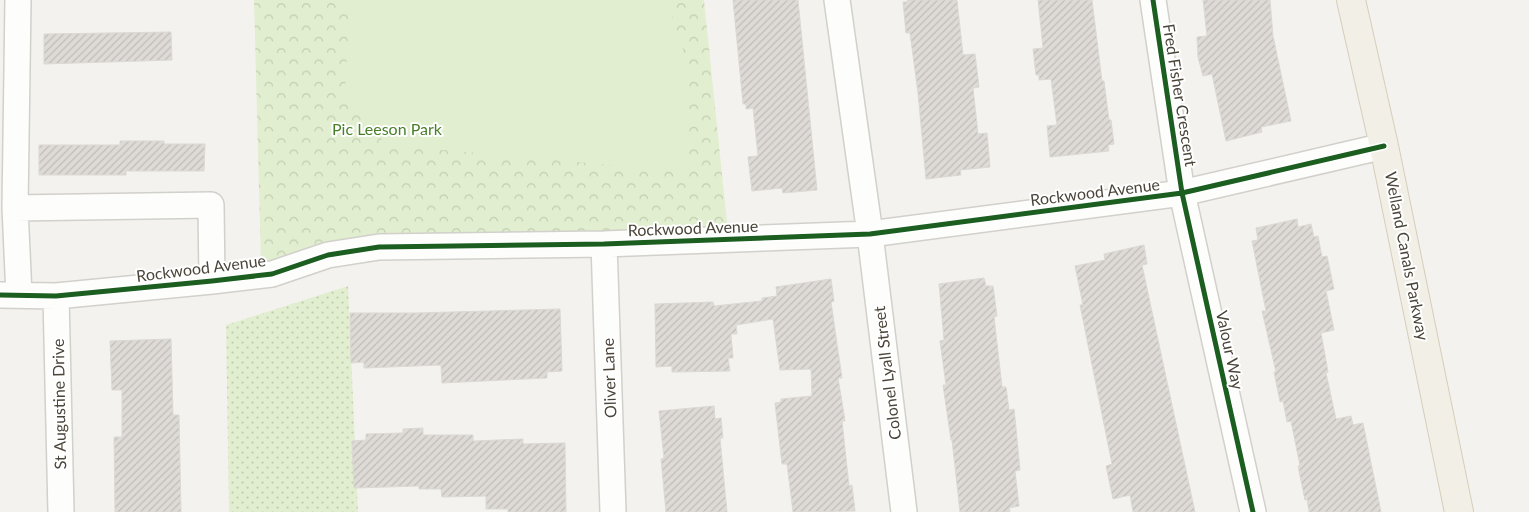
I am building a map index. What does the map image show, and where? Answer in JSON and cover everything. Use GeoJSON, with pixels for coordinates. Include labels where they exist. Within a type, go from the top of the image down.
{"type":"FeatureCollection","features":[{"type":"Feature","properties":{"kind":"main road","name":"Welland Canals Parkway"},"geometry":{"type":"LineString","coordinates":[[1350,0],[1384,146],[1459,512]]}},
{"type":"Feature","properties":{"kind":"street"},"geometry":{"type":"LineString","coordinates":[[9,295],[15,208],[18,0]]}},
{"type":"Feature","properties":{"kind":"street"},"geometry":{"type":"LineString","coordinates":[[837,0],[870,234]]}},
{"type":"Feature","properties":{"kind":"street","name":"Fred Fisher Crescent"},"geometry":{"type":"LineString","coordinates":[[1154,0],[1182,193]]}},
{"type":"Feature","properties":{"kind":"street","name":"Rockwood Avenue"},"geometry":{"type":"LineString","coordinates":[[9,295],[56,296],[272,274],[328,254],[378,247],[604,244],[870,234],[1182,193],[1384,146]]}},
{"type":"Feature","properties":{"kind":"street","name":"Valour Way"},"geometry":{"type":"LineString","coordinates":[[1182,193],[1253,512]]}},
{"type":"Feature","properties":{"kind":"street"},"geometry":{"type":"LineString","coordinates":[[15,208],[211,205],[212,281]]}},
{"type":"Feature","properties":{"kind":"street","name":"Colonel Lyall Street"},"geometry":{"type":"LineString","coordinates":[[870,234],[904,512]]}},
{"type":"Feature","properties":{"kind":"street","name":"Oliver Lane"},"geometry":{"type":"LineString","coordinates":[[604,244],[613,512]]}},
{"type":"Feature","properties":{"kind":"street","name":"St Augustine Drive"},"geometry":{"type":"LineString","coordinates":[[56,296],[61,512]]}},
{"type":"Feature","properties":{"kind":"green space","name":"Pic Leeson Park"},"geometry":{"type":"Polygon","coordinates":[[[254,0],[704,0],[729,242],[261,264],[254,0]]]}},
{"type":"Feature","properties":{"kind":"green space"},"geometry":{"type":"Polygon","coordinates":[[[350,0],[667,0],[687,62],[689,172],[386,145],[345,88],[350,0]]]}},
{"type":"Feature","properties":{"kind":"green space"},"geometry":{"type":"Polygon","coordinates":[[[348,286],[358,512],[229,512],[226,325],[348,286]]]}},
{"type":"Feature","properties":{"kind":"building"},"geometry":{"type":"Polygon","coordinates":[[[733,0],[798,0],[817,190],[783,193],[782,188],[752,191],[748,157],[758,156],[753,108],[746,109],[746,104],[743,104],[733,0]]]}},
{"type":"Feature","properties":{"kind":"building"},"geometry":{"type":"Polygon","coordinates":[[[907,0],[957,0],[963,55],[975,54],[979,87],[973,88],[978,134],[987,133],[990,167],[960,170],[961,175],[926,179],[910,33],[906,33],[903,2],[908,2],[907,0]]]}},
{"type":"Feature","properties":{"kind":"building"},"geometry":{"type":"Polygon","coordinates":[[[1038,0],[1092,0],[1102,81],[1104,81],[1114,144],[1108,145],[1109,151],[1050,157],[1047,126],[1057,125],[1051,79],[1039,80],[1039,75],[1036,75],[1033,49],[1043,48],[1038,0]]]}},
{"type":"Feature","properties":{"kind":"building"},"geometry":{"type":"Polygon","coordinates":[[[1203,0],[1270,0],[1273,36],[1291,121],[1261,127],[1262,132],[1226,141],[1212,74],[1203,76],[1198,57],[1197,37],[1207,36],[1203,0]]]}},
{"type":"Feature","properties":{"kind":"building"},"geometry":{"type":"Polygon","coordinates":[[[171,32],[172,60],[44,64],[44,34],[171,32]]]}},
{"type":"Feature","properties":{"kind":"building"},"geometry":{"type":"Polygon","coordinates":[[[120,141],[164,141],[164,144],[205,144],[204,171],[126,171],[126,175],[39,175],[39,145],[120,145],[120,141]]]}},
{"type":"Feature","properties":{"kind":"building"},"geometry":{"type":"Polygon","coordinates":[[[1297,219],[1298,227],[1311,224],[1314,237],[1318,236],[1322,257],[1327,256],[1334,289],[1326,291],[1334,330],[1321,333],[1328,372],[1326,373],[1336,419],[1351,416],[1353,425],[1363,423],[1381,512],[1309,512],[1307,499],[1305,500],[1291,421],[1287,422],[1283,401],[1280,402],[1274,372],[1276,372],[1262,311],[1266,311],[1252,241],[1258,240],[1256,228],[1297,219]]]}},
{"type":"Feature","properties":{"kind":"building"},"geometry":{"type":"Polygon","coordinates":[[[1144,245],[1147,264],[1142,265],[1195,512],[1133,512],[1130,495],[1113,499],[1106,466],[1112,464],[1080,305],[1083,305],[1075,266],[1105,260],[1104,254],[1144,245]]]}},
{"type":"Feature","properties":{"kind":"building"},"geometry":{"type":"Polygon","coordinates":[[[984,278],[986,286],[993,286],[997,316],[994,317],[1002,387],[1006,387],[1009,410],[1014,409],[1020,470],[1015,471],[1019,506],[1009,508],[1010,512],[960,512],[952,440],[943,385],[946,385],[940,341],[944,340],[939,284],[984,278]]]}},
{"type":"Feature","properties":{"kind":"building"},"geometry":{"type":"Polygon","coordinates":[[[831,279],[834,301],[831,302],[842,378],[838,378],[845,421],[842,421],[849,486],[852,485],[855,511],[793,512],[787,464],[782,464],[775,403],[781,402],[781,399],[812,396],[811,369],[780,370],[773,319],[736,325],[737,334],[731,334],[733,358],[728,358],[730,371],[672,372],[672,366],[656,367],[655,304],[713,302],[714,306],[762,301],[762,298],[777,296],[776,287],[831,279]]]}},
{"type":"Feature","properties":{"kind":"building"},"geometry":{"type":"Polygon","coordinates":[[[560,309],[562,371],[547,372],[547,378],[442,383],[441,365],[364,368],[364,362],[351,363],[350,313],[560,309]]]}},
{"type":"Feature","properties":{"kind":"building"},"geometry":{"type":"Polygon","coordinates":[[[171,339],[173,415],[179,415],[181,512],[115,512],[114,437],[122,437],[122,390],[112,390],[110,341],[171,339]]]}},
{"type":"Feature","properties":{"kind":"building"},"geometry":{"type":"Polygon","coordinates":[[[714,406],[715,419],[721,418],[723,438],[720,438],[727,512],[666,512],[661,459],[664,458],[659,411],[714,406]]]}},
{"type":"Feature","properties":{"kind":"building"},"geometry":{"type":"Polygon","coordinates":[[[423,428],[423,435],[473,435],[473,441],[523,439],[523,444],[565,443],[566,512],[508,512],[508,509],[486,509],[486,496],[442,497],[441,489],[419,489],[419,486],[354,488],[352,441],[366,440],[366,434],[403,433],[403,429],[423,428]]]}},
{"type":"Feature","properties":{"kind":"cycle path"},"geometry":{"type":"LineString","coordinates":[[1153,0],[1182,193],[1253,512]]}},
{"type":"Feature","properties":{"kind":"cycle path"},"geometry":{"type":"LineString","coordinates":[[0,295],[56,296],[272,274],[328,255],[379,247],[604,244],[870,234],[1182,193],[1384,146]]}}]}
